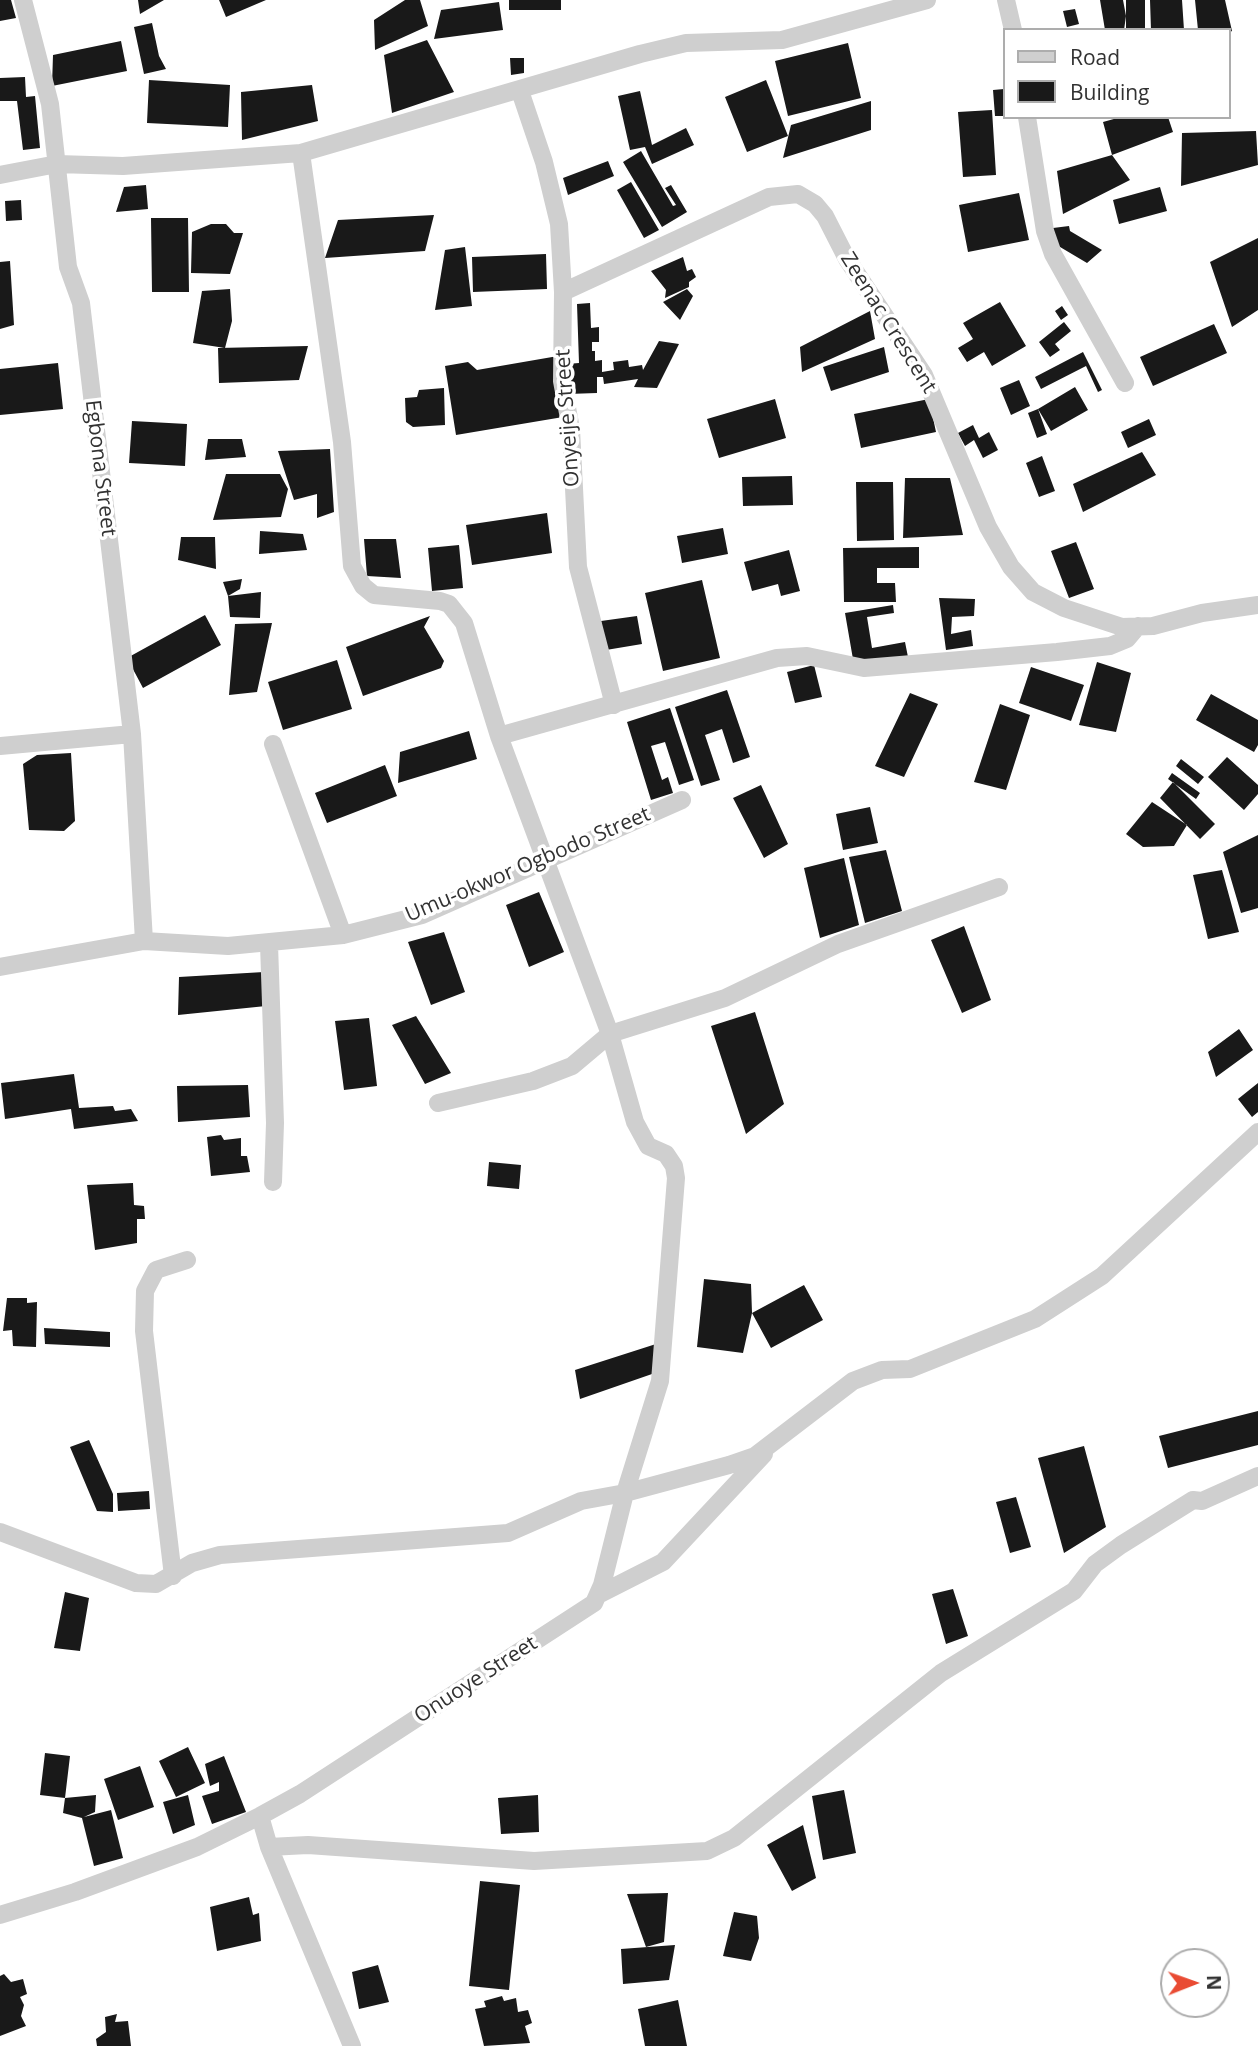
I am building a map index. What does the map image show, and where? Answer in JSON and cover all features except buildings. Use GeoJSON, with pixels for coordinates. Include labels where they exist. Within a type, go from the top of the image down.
{"type":"FeatureCollection","features":[{"type":"Feature","properties":{"kind":"street","name":"Egbona Street"},"geometry":{"type":"LineString","coordinates":[[23,0],[50,104],[68,267],[81,303],[132,734],[144,941]]}},
{"type":"Feature","properties":{"kind":"street"},"geometry":{"type":"LineString","coordinates":[[0,175],[57,164],[123,166],[301,153],[686,43],[782,40],[927,0]]}},
{"type":"Feature","properties":{"kind":"street"},"geometry":{"type":"LineString","coordinates":[[1006,0],[1013,28]]}},
{"type":"Feature","properties":{"kind":"street","name":"Onyeije Street"},"geometry":{"type":"LineString","coordinates":[[520,91],[555,205],[561,240],[562,381],[572,439],[578,567],[614,705]]}},
{"type":"Feature","properties":{"kind":"street"},"geometry":{"type":"LineString","coordinates":[[1027,119],[1045,230],[1053,254],[1125,383]]}},
{"type":"Feature","properties":{"kind":"street"},"geometry":{"type":"LineString","coordinates":[[301,153],[342,442],[352,566],[363,586],[374,595],[449,604],[464,623],[499,736],[610,1034],[635,1122],[648,1146],[666,1154],[674,1166],[676,1178],[660,1381],[625,1493],[598,1595]]}},
{"type":"Feature","properties":{"kind":"street","name":"Zeenac Crescent"},"geometry":{"type":"LineString","coordinates":[[563,292],[769,197],[798,194],[807,198],[825,216],[847,259],[924,375],[988,527],[1011,567],[1033,592],[1063,608],[1122,627],[1258,605]]}},
{"type":"Feature","properties":{"kind":"street"},"geometry":{"type":"LineString","coordinates":[[499,736],[777,658],[807,656],[864,668],[1056,652],[1110,646],[1126,639],[1138,626]]}},
{"type":"Feature","properties":{"kind":"street"},"geometry":{"type":"LineString","coordinates":[[0,746],[132,734]]}},
{"type":"Feature","properties":{"kind":"street"},"geometry":{"type":"LineString","coordinates":[[273,744],[343,936]]}},
{"type":"Feature","properties":{"kind":"street","name":"Umu-okwor Ogbodo Street"},"geometry":{"type":"LineString","coordinates":[[0,967],[144,941],[228,946],[343,936],[422,915],[544,858],[682,800]]}},
{"type":"Feature","properties":{"kind":"street"},"geometry":{"type":"LineString","coordinates":[[438,1103],[533,1081],[572,1066],[610,1034],[725,998],[838,944],[999,887]]}},
{"type":"Feature","properties":{"kind":"street"},"geometry":{"type":"LineString","coordinates":[[269,944],[275,1123],[272,1182]]}},
{"type":"Feature","properties":{"kind":"street"},"geometry":{"type":"LineString","coordinates":[[0,1532],[136,1583],[156,1584],[192,1563],[220,1555],[508,1533],[581,1501],[625,1493],[755,1456],[853,1381],[882,1370],[911,1369],[1035,1319],[1102,1276],[1258,1132]]}},
{"type":"Feature","properties":{"kind":"street"},"geometry":{"type":"LineString","coordinates":[[173,1576],[144,1331],[145,1291],[156,1270],[187,1261]]}},
{"type":"Feature","properties":{"kind":"street","name":"Onuoye Street"},"geometry":{"type":"LineString","coordinates":[[0,1915],[75,1892],[197,1847],[300,1794],[594,1602],[598,1595],[663,1562],[785,1431]]}},
{"type":"Feature","properties":{"kind":"street"},"geometry":{"type":"LineString","coordinates":[[270,1847],[307,1845],[534,1861],[707,1851],[734,1838],[941,1673],[1074,1591],[1095,1564],[1121,1545],[1193,1500],[1202,1501],[1258,1476]]}},
{"type":"Feature","properties":{"kind":"street"},"geometry":{"type":"LineString","coordinates":[[260,1816],[270,1847],[352,2046]]}}]}
